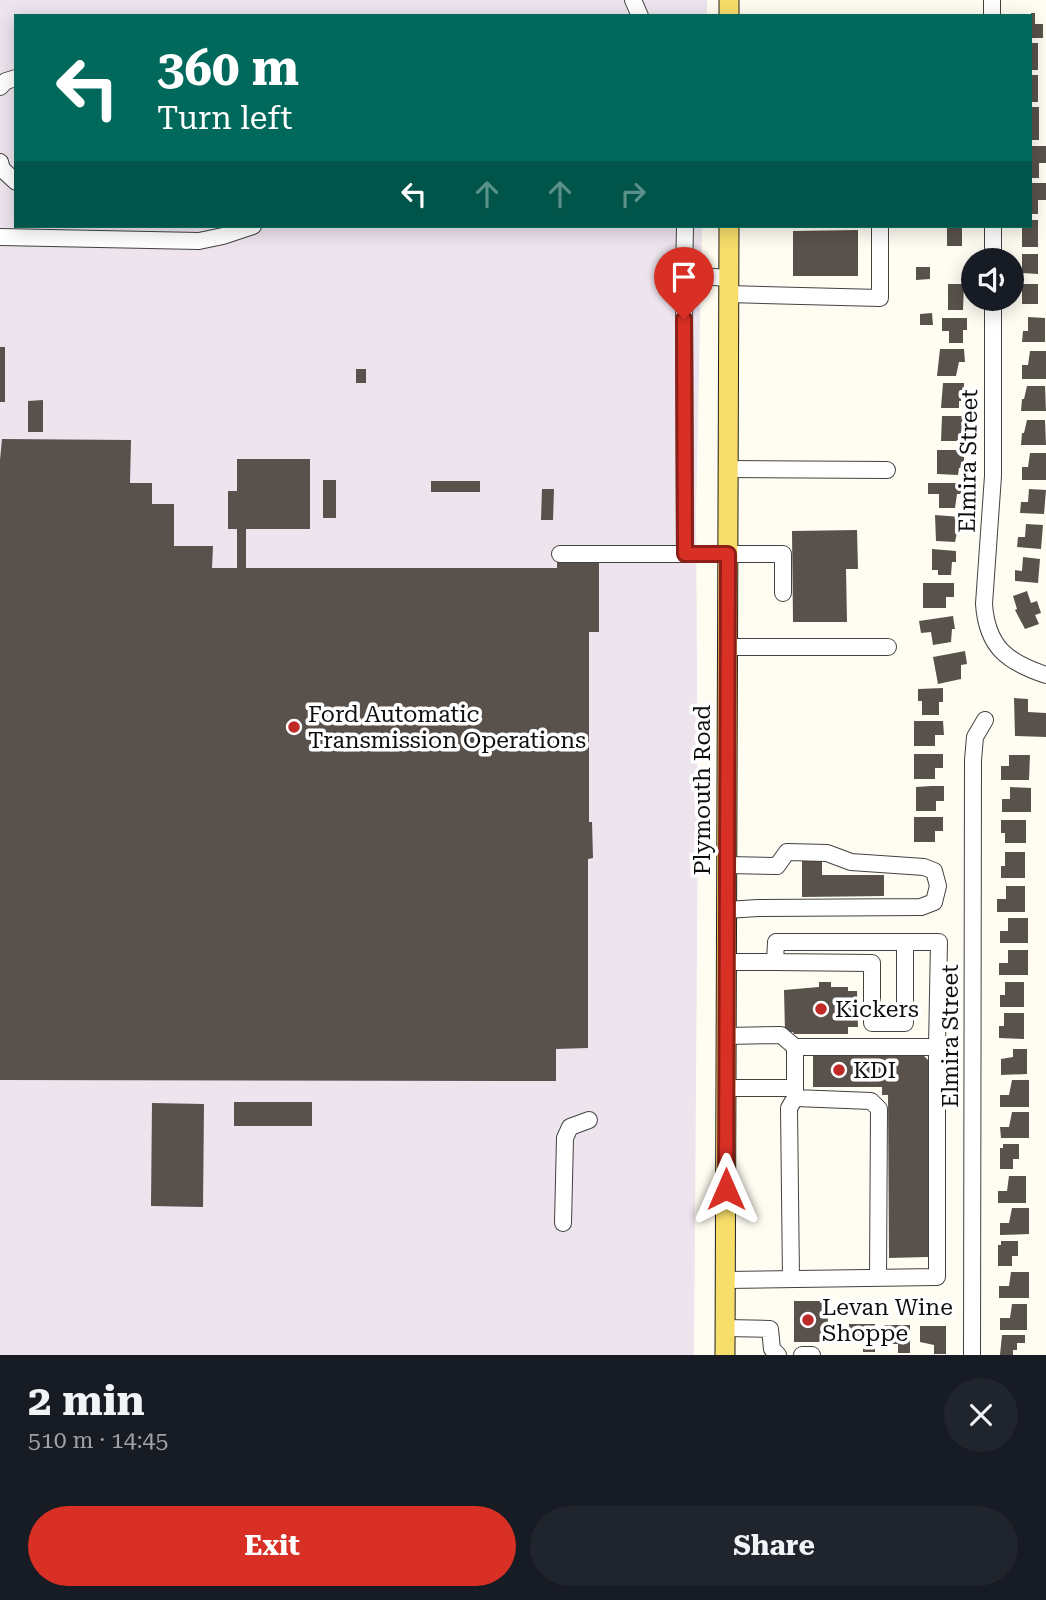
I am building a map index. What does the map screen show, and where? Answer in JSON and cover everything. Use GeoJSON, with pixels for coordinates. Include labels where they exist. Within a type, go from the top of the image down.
{"type":"FeatureCollection","features":[{"type":"Feature","properties":{"kind":"main road","name":"Plymouth Road"},"geometry":{"type":"LineString","coordinates":[[725,1355],[729,228]]}},
{"type":"Feature","properties":{"kind":"street"},"geometry":{"type":"LineString","coordinates":[[0,162],[2,169],[14,180]]}},
{"type":"Feature","properties":{"kind":"street"},"geometry":{"type":"LineString","coordinates":[[685,228],[685,554]]}},
{"type":"Feature","properties":{"kind":"street"},"geometry":{"type":"LineString","coordinates":[[684,275],[729,286],[880,298],[880,228]]}},
{"type":"Feature","properties":{"kind":"street"},"geometry":{"type":"LineString","coordinates":[[993,228],[993,248]]}},
{"type":"Feature","properties":{"kind":"street"},"geometry":{"type":"LineString","coordinates":[[0,237],[200,233],[236,229]]}},
{"type":"Feature","properties":{"kind":"street","name":"Elmira Street"},"geometry":{"type":"LineString","coordinates":[[993,311],[993,476],[985,619],[998,647],[1008,658],[1046,675]]}},
{"type":"Feature","properties":{"kind":"street"},"geometry":{"type":"LineString","coordinates":[[728,469],[887,470]]}},
{"type":"Feature","properties":{"kind":"street"},"geometry":{"type":"LineString","coordinates":[[560,554],[783,554],[783,593]]}},
{"type":"Feature","properties":{"kind":"street"},"geometry":{"type":"LineString","coordinates":[[727,647],[888,647]]}},
{"type":"Feature","properties":{"kind":"street","name":"Elmira Street"},"geometry":{"type":"LineString","coordinates":[[972,1355],[973,760],[975,737],[985,720]]}},
{"type":"Feature","properties":{"kind":"street"},"geometry":{"type":"LineString","coordinates":[[726,910],[921,907],[934,902],[938,886],[934,871],[924,867],[850,862],[827,853],[788,852],[777,866],[727,865]]}},
{"type":"Feature","properties":{"kind":"street"},"geometry":{"type":"LineString","coordinates":[[726,1280],[937,1277],[939,942],[776,942],[775,962]]}},
{"type":"Feature","properties":{"kind":"street"},"geometry":{"type":"LineString","coordinates":[[726,962],[872,963],[872,1023],[905,1023],[905,942]]}},
{"type":"Feature","properties":{"kind":"street"},"geometry":{"type":"LineString","coordinates":[[726,1036],[781,1035],[795,1047],[937,1047]]}},
{"type":"Feature","properties":{"kind":"street"},"geometry":{"type":"LineString","coordinates":[[791,1279],[789,1108],[795,1093],[795,1047]]}},
{"type":"Feature","properties":{"kind":"street"},"geometry":{"type":"LineString","coordinates":[[726,1088],[871,1101],[879,1109],[878,1278]]}},
{"type":"Feature","properties":{"kind":"street"},"geometry":{"type":"LineString","coordinates":[[563,1223],[565,1138],[570,1127],[589,1120]]}},
{"type":"Feature","properties":{"kind":"street"},"geometry":{"type":"LineString","coordinates":[[726,1328],[770,1329],[772,1349],[778,1355]]}},
{"type":"Feature","properties":{"kind":"street"},"geometry":{"type":"LineString","coordinates":[[802,1355],[812,1355]]}},
{"type":"Feature","properties":{"kind":"shaded area"},"geometry":{"type":"Polygon","coordinates":[[[0,0],[707,0],[707,14],[14,14],[14,228],[702,228],[696,512],[698,815],[694,1355],[0,1355],[0,0]]]}},
{"type":"Feature","properties":{"kind":"building"},"geometry":{"type":"Polygon","coordinates":[[[1035,13],[1035,24],[1043,24],[1043,38],[1032,38],[1031,14],[1035,13]]]}},
{"type":"Feature","properties":{"kind":"building"},"geometry":{"type":"Polygon","coordinates":[[[1032,43],[1038,43],[1038,70],[1032,70],[1032,43]]]}},
{"type":"Feature","properties":{"kind":"building"},"geometry":{"type":"Polygon","coordinates":[[[1032,75],[1038,75],[1038,102],[1032,102],[1032,75]]]}},
{"type":"Feature","properties":{"kind":"building"},"geometry":{"type":"Polygon","coordinates":[[[1032,107],[1039,107],[1039,140],[1032,140],[1032,107]]]}},
{"type":"Feature","properties":{"kind":"building"},"geometry":{"type":"Polygon","coordinates":[[[1032,146],[1046,146],[1046,163],[1039,163],[1039,178],[1032,178],[1032,146]]]}},
{"type":"Feature","properties":{"kind":"building"},"geometry":{"type":"Polygon","coordinates":[[[1032,183],[1046,183],[1046,200],[1038,200],[1038,214],[1032,214],[1032,183]]]}},
{"type":"Feature","properties":{"kind":"building"},"geometry":{"type":"Polygon","coordinates":[[[1032,220],[1038,220],[1038,247],[1022,247],[1022,228],[1032,228],[1032,220]]]}},
{"type":"Feature","properties":{"kind":"building"},"geometry":{"type":"Polygon","coordinates":[[[947,228],[962,228],[962,246],[947,246],[947,228]]]}},
{"type":"Feature","properties":{"kind":"building"},"geometry":{"type":"Polygon","coordinates":[[[858,230],[858,276],[793,276],[793,231],[858,230]]]}},
{"type":"Feature","properties":{"kind":"building"},"geometry":{"type":"Polygon","coordinates":[[[1024,254],[1038,254],[1038,274],[1024,273],[1024,254]]]}},
{"type":"Feature","properties":{"kind":"building"},"geometry":{"type":"Polygon","coordinates":[[[916,267],[930,267],[930,279],[916,280],[916,267]]]}},
{"type":"Feature","properties":{"kind":"building"},"geometry":{"type":"Polygon","coordinates":[[[948,284],[961,284],[961,310],[948,310],[948,284]]]}},
{"type":"Feature","properties":{"kind":"building"},"geometry":{"type":"Polygon","coordinates":[[[1024,284],[1038,284],[1038,304],[1024,304],[1024,284]]]}},
{"type":"Feature","properties":{"kind":"building"},"geometry":{"type":"Polygon","coordinates":[[[932,313],[933,325],[920,325],[920,314],[932,313]]]}},
{"type":"Feature","properties":{"kind":"building"},"geometry":{"type":"Polygon","coordinates":[[[1028,317],[1045,318],[1045,342],[1022,342],[1023,331],[1028,331],[1028,317]]]}},
{"type":"Feature","properties":{"kind":"building"},"geometry":{"type":"Polygon","coordinates":[[[942,318],[967,318],[963,343],[949,343],[949,331],[942,331],[942,318]]]}},
{"type":"Feature","properties":{"kind":"building"},"geometry":{"type":"Polygon","coordinates":[[[0,347],[5,347],[5,402],[0,402],[0,347]]]}},
{"type":"Feature","properties":{"kind":"building"},"geometry":{"type":"Polygon","coordinates":[[[940,349],[964,349],[965,362],[959,362],[956,376],[937,376],[940,349]]]}},
{"type":"Feature","properties":{"kind":"building"},"geometry":{"type":"Polygon","coordinates":[[[1030,351],[1046,351],[1046,379],[1022,379],[1022,365],[1028,365],[1030,351]]]}},
{"type":"Feature","properties":{"kind":"building"},"geometry":{"type":"Polygon","coordinates":[[[356,369],[366,369],[366,383],[356,383],[356,369]]]}},
{"type":"Feature","properties":{"kind":"building"},"geometry":{"type":"Polygon","coordinates":[[[943,383],[964,383],[964,395],[961,395],[959,408],[941,408],[943,383]]]}},
{"type":"Feature","properties":{"kind":"building"},"geometry":{"type":"Polygon","coordinates":[[[1027,386],[1045,386],[1046,411],[1021,411],[1027,386]]]}},
{"type":"Feature","properties":{"kind":"building"},"geometry":{"type":"Polygon","coordinates":[[[43,400],[43,432],[28,432],[28,401],[43,400]]]}},
{"type":"Feature","properties":{"kind":"building"},"geometry":{"type":"Polygon","coordinates":[[[942,416],[963,416],[959,441],[941,441],[942,416]]]}},
{"type":"Feature","properties":{"kind":"building"},"geometry":{"type":"Polygon","coordinates":[[[1027,420],[1045,420],[1046,445],[1021,445],[1027,420]]]}},
{"type":"Feature","properties":{"kind":"building","name":"Ford Automatic Transmission Operations"},"geometry":{"type":"Polygon","coordinates":[[[2,439],[131,440],[130,483],[152,483],[152,504],[174,504],[174,546],[213,546],[212,568],[237,568],[237,529],[228,529],[228,491],[237,491],[237,459],[310,459],[310,529],[246,529],[246,568],[557,568],[557,560],[599,560],[599,632],[589,632],[589,822],[592,822],[593,858],[588,859],[588,1048],[556,1049],[556,1081],[0,1080],[2,439]]]}},
{"type":"Feature","properties":{"kind":"building"},"geometry":{"type":"Polygon","coordinates":[[[937,450],[964,450],[964,462],[961,462],[958,475],[937,474],[937,450]]]}},
{"type":"Feature","properties":{"kind":"building"},"geometry":{"type":"Polygon","coordinates":[[[1030,453],[1046,453],[1046,480],[1022,480],[1022,467],[1028,467],[1030,453]]]}},
{"type":"Feature","properties":{"kind":"building"},"geometry":{"type":"Polygon","coordinates":[[[323,480],[336,480],[336,518],[323,518],[323,480]]]}},
{"type":"Feature","properties":{"kind":"building"},"geometry":{"type":"Polygon","coordinates":[[[431,481],[480,481],[480,492],[431,492],[431,481]]]}},
{"type":"Feature","properties":{"kind":"building"},"geometry":{"type":"Polygon","coordinates":[[[928,483],[962,483],[962,494],[957,494],[955,508],[939,508],[939,494],[928,494],[928,483]]]}},
{"type":"Feature","properties":{"kind":"building"},"geometry":{"type":"Polygon","coordinates":[[[542,489],[554,489],[553,520],[541,520],[542,489]]]}},
{"type":"Feature","properties":{"kind":"building"},"geometry":{"type":"Polygon","coordinates":[[[1029,489],[1046,490],[1044,514],[1020,513],[1021,502],[1028,502],[1029,489]]]}},
{"type":"Feature","properties":{"kind":"building"},"geometry":{"type":"Polygon","coordinates":[[[935,515],[961,517],[955,542],[936,541],[935,515]]]}},
{"type":"Feature","properties":{"kind":"building"},"geometry":{"type":"Polygon","coordinates":[[[1026,524],[1043,525],[1041,549],[1017,547],[1018,537],[1025,537],[1026,524]]]}},
{"type":"Feature","properties":{"kind":"building"},"geometry":{"type":"Polygon","coordinates":[[[857,530],[858,569],[846,569],[847,622],[793,622],[792,531],[857,530]]]}},
{"type":"Feature","properties":{"kind":"building"},"geometry":{"type":"Polygon","coordinates":[[[932,549],[956,551],[956,562],[952,562],[951,575],[938,575],[938,570],[932,570],[932,549]]]}},
{"type":"Feature","properties":{"kind":"building"},"geometry":{"type":"Polygon","coordinates":[[[1023,557],[1040,559],[1038,583],[1015,581],[1015,570],[1022,571],[1023,557]]]}},
{"type":"Feature","properties":{"kind":"building"},"geometry":{"type":"Polygon","coordinates":[[[923,583],[954,583],[954,597],[946,597],[946,608],[923,608],[923,583]]]}},
{"type":"Feature","properties":{"kind":"building"},"geometry":{"type":"Polygon","coordinates":[[[1027,591],[1031,603],[1037,601],[1041,613],[1035,615],[1039,624],[1025,629],[1015,610],[1017,609],[1013,596],[1027,591]]]}},
{"type":"Feature","properties":{"kind":"building"},"geometry":{"type":"Polygon","coordinates":[[[953,616],[955,629],[952,629],[951,642],[933,645],[931,632],[921,633],[919,621],[953,616]]]}},
{"type":"Feature","properties":{"kind":"building"},"geometry":{"type":"Polygon","coordinates":[[[965,651],[967,664],[961,665],[961,679],[938,684],[933,657],[965,651]]]}},
{"type":"Feature","properties":{"kind":"building"},"geometry":{"type":"Polygon","coordinates":[[[943,688],[939,715],[922,715],[922,701],[918,701],[918,689],[943,688]]]}},
{"type":"Feature","properties":{"kind":"building"},"geometry":{"type":"Polygon","coordinates":[[[1014,698],[1028,699],[1028,712],[1046,713],[1046,737],[1015,736],[1014,698]]]}},
{"type":"Feature","properties":{"kind":"building"},"geometry":{"type":"Polygon","coordinates":[[[914,721],[943,721],[944,735],[935,735],[935,746],[914,746],[914,721]]]}},
{"type":"Feature","properties":{"kind":"building"},"geometry":{"type":"Polygon","coordinates":[[[914,754],[943,754],[943,768],[935,768],[935,779],[914,779],[914,754]]]}},
{"type":"Feature","properties":{"kind":"building"},"geometry":{"type":"Polygon","coordinates":[[[1009,755],[1030,755],[1029,780],[1001,780],[1001,766],[1009,766],[1009,755]]]}},
{"type":"Feature","properties":{"kind":"building"},"geometry":{"type":"Polygon","coordinates":[[[944,786],[944,801],[936,801],[936,811],[916,811],[916,787],[944,786]]]}},
{"type":"Feature","properties":{"kind":"building"},"geometry":{"type":"Polygon","coordinates":[[[1010,787],[1031,788],[1031,812],[1002,812],[1002,799],[1010,799],[1010,787]]]}},
{"type":"Feature","properties":{"kind":"building"},"geometry":{"type":"Polygon","coordinates":[[[914,817],[943,817],[943,831],[935,831],[935,842],[914,842],[914,817]]]}},
{"type":"Feature","properties":{"kind":"building"},"geometry":{"type":"Polygon","coordinates":[[[1001,820],[1026,820],[1026,843],[1005,843],[1005,833],[1001,833],[1001,820]]]}},
{"type":"Feature","properties":{"kind":"building"},"geometry":{"type":"Polygon","coordinates":[[[1005,852],[1025,852],[1025,878],[1001,878],[1001,866],[1005,866],[1005,852]]]}},
{"type":"Feature","properties":{"kind":"building"},"geometry":{"type":"Polygon","coordinates":[[[802,855],[822,855],[822,875],[884,875],[884,896],[802,897],[802,855]]]}},
{"type":"Feature","properties":{"kind":"building"},"geometry":{"type":"Polygon","coordinates":[[[1006,886],[1025,886],[1025,912],[997,912],[997,899],[1006,899],[1006,886]]]}},
{"type":"Feature","properties":{"kind":"building"},"geometry":{"type":"Polygon","coordinates":[[[1008,918],[1028,918],[1028,943],[1000,943],[1000,931],[1008,931],[1008,918]]]}},
{"type":"Feature","properties":{"kind":"building"},"geometry":{"type":"Polygon","coordinates":[[[1008,950],[1028,950],[1028,975],[999,975],[999,963],[1008,963],[1008,950]]]}},
{"type":"Feature","properties":{"kind":"building","name":"Kickers"},"geometry":{"type":"Polygon","coordinates":[[[819,982],[831,982],[831,987],[848,987],[848,991],[857,991],[858,1027],[848,1027],[848,1034],[785,1032],[784,990],[819,987],[819,982]]]}},
{"type":"Feature","properties":{"kind":"building"},"geometry":{"type":"Polygon","coordinates":[[[1005,982],[1024,982],[1024,1007],[1000,1007],[1000,995],[1005,995],[1005,982]]]}},
{"type":"Feature","properties":{"kind":"building"},"geometry":{"type":"Polygon","coordinates":[[[1004,1013],[1024,1013],[1024,1039],[999,1038],[999,1026],[1004,1026],[1004,1013]]]}},
{"type":"Feature","properties":{"kind":"building"},"geometry":{"type":"Polygon","coordinates":[[[1013,1049],[1027,1049],[1027,1074],[1001,1075],[1001,1059],[1013,1057],[1013,1049]]]}},
{"type":"Feature","properties":{"kind":"building"},"geometry":{"type":"Polygon","coordinates":[[[813,1052],[920,1052],[928,1060],[928,1257],[889,1258],[888,1095],[882,1095],[882,1087],[813,1087],[813,1052]]]}},
{"type":"Feature","properties":{"kind":"building"},"geometry":{"type":"Polygon","coordinates":[[[1012,1080],[1029,1080],[1029,1107],[1000,1107],[1000,1095],[1009,1095],[1012,1080]]]}},
{"type":"Feature","properties":{"kind":"building"},"geometry":{"type":"Polygon","coordinates":[[[234,1102],[312,1102],[312,1126],[234,1126],[234,1102]]]}},
{"type":"Feature","properties":{"kind":"building"},"geometry":{"type":"Polygon","coordinates":[[[152,1103],[204,1104],[203,1207],[151,1206],[152,1103]]]}},
{"type":"Feature","properties":{"kind":"building"},"geometry":{"type":"Polygon","coordinates":[[[1012,1112],[1029,1112],[1029,1138],[1001,1138],[1000,1127],[1009,1127],[1012,1112]]]}},
{"type":"Feature","properties":{"kind":"building"},"geometry":{"type":"Polygon","coordinates":[[[1003,1144],[1019,1144],[1019,1159],[1013,1159],[1013,1169],[1000,1169],[1000,1148],[1003,1148],[1003,1144]]]}},
{"type":"Feature","properties":{"kind":"building"},"geometry":{"type":"Polygon","coordinates":[[[1009,1176],[1026,1176],[1026,1203],[998,1203],[998,1191],[1007,1191],[1009,1176]]]}},
{"type":"Feature","properties":{"kind":"building"},"geometry":{"type":"Polygon","coordinates":[[[1012,1208],[1029,1208],[1029,1234],[1000,1235],[1000,1223],[1009,1223],[1012,1208]]]}},
{"type":"Feature","properties":{"kind":"building"},"geometry":{"type":"Polygon","coordinates":[[[1001,1241],[1018,1241],[1018,1256],[1012,1256],[1012,1266],[998,1266],[998,1245],[1001,1245],[1001,1241]]]}},
{"type":"Feature","properties":{"kind":"building"},"geometry":{"type":"Polygon","coordinates":[[[1011,1272],[1029,1272],[1029,1298],[999,1298],[999,1286],[1009,1286],[1011,1272]]]}},
{"type":"Feature","properties":{"kind":"building"},"geometry":{"type":"Polygon","coordinates":[[[794,1301],[828,1301],[828,1342],[794,1342],[794,1301]]]}},
{"type":"Feature","properties":{"kind":"building"},"geometry":{"type":"Polygon","coordinates":[[[1012,1304],[1027,1304],[1027,1330],[1000,1330],[1000,1318],[1010,1318],[1012,1304]]]}},
{"type":"Feature","properties":{"kind":"building"},"geometry":{"type":"Polygon","coordinates":[[[849,1324],[875,1324],[875,1352],[863,1352],[863,1343],[849,1340],[849,1324]]]}},
{"type":"Feature","properties":{"kind":"building"},"geometry":{"type":"Polygon","coordinates":[[[884,1325],[910,1325],[910,1353],[898,1353],[898,1344],[884,1341],[884,1325]]]}},
{"type":"Feature","properties":{"kind":"building"},"geometry":{"type":"Polygon","coordinates":[[[920,1326],[946,1326],[946,1354],[934,1354],[934,1345],[920,1342],[920,1326]]]}},
{"type":"Feature","properties":{"kind":"building"},"geometry":{"type":"Polygon","coordinates":[[[1002,1335],[1025,1335],[1025,1343],[1017,1343],[1017,1350],[1013,1350],[1013,1355],[1000,1355],[1002,1335]]]}},
{"type":"Feature","properties":{"kind":"place","name":"Ford Automatic Transmission Operations"},"geometry":{"type":"Point","coordinates":[294,727]}},
{"type":"Feature","properties":{"kind":"place","name":"Kickers"},"geometry":{"type":"Point","coordinates":[821,1009]}},
{"type":"Feature","properties":{"kind":"place","name":"KDI"},"geometry":{"type":"Point","coordinates":[839,1070]}},
{"type":"Feature","properties":{"kind":"place","name":"Levan Wine Shoppe"},"geometry":{"type":"Point","coordinates":[808,1320]}},
{"type":"Feature","properties":{"kind":"route"},"geometry":{"type":"LineString","coordinates":[[684,319],[685,554],[728,554],[726,1189]]}}]}
